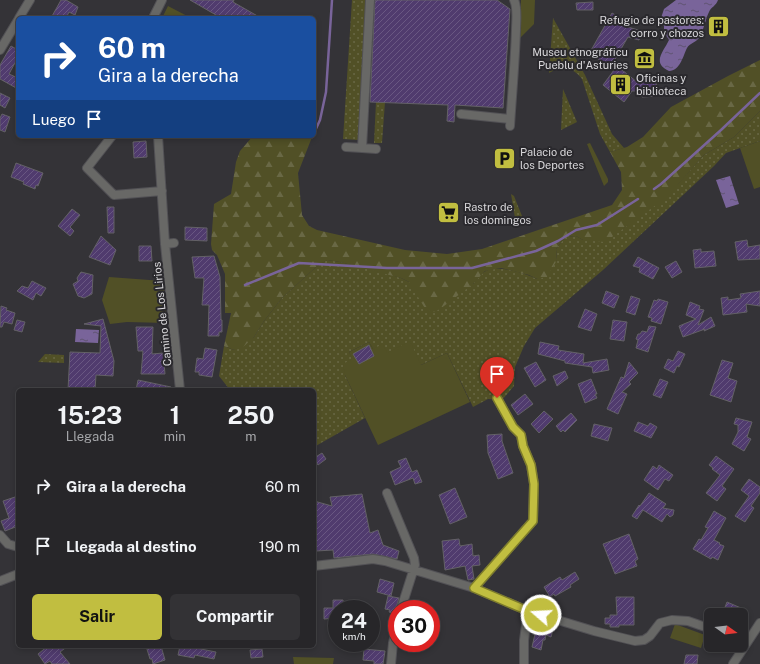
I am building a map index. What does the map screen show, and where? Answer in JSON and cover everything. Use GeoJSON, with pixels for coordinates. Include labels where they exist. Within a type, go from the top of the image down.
{"type":"FeatureCollection","features":[{"type":"Feature","properties":{"kind":"street"},"geometry":{"type":"LineString","coordinates":[[21,16],[30,0]]}},
{"type":"Feature","properties":{"kind":"street"},"geometry":{"type":"LineString","coordinates":[[154,16],[162,0]]}},
{"type":"Feature","properties":{"kind":"street"},"geometry":{"type":"LineString","coordinates":[[362,148],[370,0]]}},
{"type":"Feature","properties":{"kind":"street"},"geometry":{"type":"LineString","coordinates":[[461,114],[510,122],[516,51],[516,3],[514,0]]}},
{"type":"Feature","properties":{"kind":"street"},"geometry":{"type":"LineString","coordinates":[[0,50],[16,24]]}},
{"type":"Feature","properties":{"kind":"street"},"geometry":{"type":"LineString","coordinates":[[110,138],[87,168],[114,195],[162,191]]}},
{"type":"Feature","properties":{"kind":"street","name":"Camino de Los Lirios"},"geometry":{"type":"LineString","coordinates":[[158,138],[162,191],[170,244],[180,388]]}},
{"type":"Feature","properties":{"kind":"street"},"geometry":{"type":"LineString","coordinates":[[346,147],[376,149]]}},
{"type":"Feature","properties":{"kind":"street"},"geometry":{"type":"LineString","coordinates":[[474,588],[533,521],[534,484],[531,465],[523,446],[521,435],[513,427],[497,398]]}},
{"type":"Feature","properties":{"kind":"street"},"geometry":{"type":"LineString","coordinates":[[387,493],[414,558],[415,565],[404,600]]}},
{"type":"Feature","properties":{"kind":"street"},"geometry":{"type":"LineString","coordinates":[[0,535],[8,544],[16,546]]}},
{"type":"Feature","properties":{"kind":"street"},"geometry":{"type":"LineString","coordinates":[[316,566],[373,559],[385,561],[474,588],[528,611],[594,631],[635,641],[644,640],[650,636],[660,623],[672,620],[688,621],[704,627]]}},
{"type":"Feature","properties":{"kind":"street"},"geometry":{"type":"LineString","coordinates":[[0,580],[16,575]]}},
{"type":"Feature","properties":{"kind":"street"},"geometry":{"type":"LineString","coordinates":[[524,664],[524,640],[528,611]]}},
{"type":"Feature","properties":{"kind":"street"},"geometry":{"type":"LineString","coordinates":[[733,664],[760,623]]}},
{"type":"Feature","properties":{"kind":"street"},"geometry":{"type":"LineString","coordinates":[[391,664],[392,652]]}},
{"type":"Feature","properties":{"kind":"green space"},"geometry":{"type":"Polygon","coordinates":[[[352,0],[366,0],[358,140],[343,139],[352,0]]]}},
{"type":"Feature","properties":{"kind":"green space"},"geometry":{"type":"Polygon","coordinates":[[[521,0],[535,0],[534,24],[519,39],[521,0]]]}},
{"type":"Feature","properties":{"kind":"green space"},"geometry":{"type":"Polygon","coordinates":[[[168,6],[187,16],[163,16],[168,6]]]}},
{"type":"Feature","properties":{"kind":"green space"},"geometry":{"type":"Polygon","coordinates":[[[553,18],[585,75],[612,134],[624,148],[610,152],[600,134],[582,79],[579,75],[567,68],[554,70],[549,73],[553,18]]]}},
{"type":"Feature","properties":{"kind":"green space"},"geometry":{"type":"Polygon","coordinates":[[[760,60],[760,111],[734,137],[704,155],[667,197],[605,242],[583,240],[576,236],[565,237],[556,249],[557,260],[547,277],[537,279],[529,275],[501,268],[485,271],[473,284],[434,312],[426,310],[409,282],[401,278],[327,260],[316,267],[282,298],[264,321],[254,337],[242,348],[234,350],[224,346],[231,313],[225,313],[225,274],[217,255],[212,250],[211,244],[214,204],[231,194],[236,162],[240,151],[251,138],[312,138],[298,173],[302,215],[309,226],[317,230],[405,250],[447,254],[482,249],[612,205],[622,190],[621,172],[610,152],[627,147],[643,137],[671,107],[760,60]]]}},
{"type":"Feature","properties":{"kind":"green space"},"geometry":{"type":"Polygon","coordinates":[[[563,89],[577,122],[561,130],[563,89]]]}},
{"type":"Feature","properties":{"kind":"green space"},"geometry":{"type":"Polygon","coordinates":[[[376,102],[385,102],[382,143],[374,143],[376,102]]]}},
{"type":"Feature","properties":{"kind":"green space"},"geometry":{"type":"Polygon","coordinates":[[[760,111],[760,141],[726,153],[603,270],[535,328],[524,346],[515,367],[514,386],[502,400],[488,399],[473,407],[447,353],[421,365],[373,349],[369,342],[349,352],[353,359],[345,375],[365,418],[316,446],[316,388],[228,388],[219,376],[224,346],[234,350],[254,337],[264,321],[282,298],[316,267],[327,260],[385,273],[409,282],[473,284],[484,272],[496,269],[510,270],[537,279],[557,260],[556,249],[565,237],[576,236],[583,240],[624,228],[677,185],[704,155],[734,137],[760,111]]]}},
{"type":"Feature","properties":{"kind":"green space"},"geometry":{"type":"Polygon","coordinates":[[[760,141],[760,187],[754,189],[740,148],[760,141]]]}},
{"type":"Feature","properties":{"kind":"green space"},"geometry":{"type":"Polygon","coordinates":[[[590,143],[608,179],[608,182],[604,186],[587,144],[590,143]]]}},
{"type":"Feature","properties":{"kind":"green space"},"geometry":{"type":"Polygon","coordinates":[[[511,194],[514,196],[524,221],[518,224],[516,224],[511,194]]]}},
{"type":"Feature","properties":{"kind":"green space"},"geometry":{"type":"Polygon","coordinates":[[[109,277],[163,281],[167,323],[127,322],[110,324],[102,300],[109,277]]]}},
{"type":"Feature","properties":{"kind":"green space"},"geometry":{"type":"Polygon","coordinates":[[[410,341],[421,365],[447,353],[470,402],[378,445],[345,375],[343,364],[352,359],[349,352],[369,342],[373,349],[383,344],[387,353],[410,341]]]}},
{"type":"Feature","properties":{"kind":"green space"},"geometry":{"type":"Polygon","coordinates":[[[45,354],[64,355],[64,363],[38,362],[45,354]]]}},
{"type":"Feature","properties":{"kind":"green space"},"geometry":{"type":"Polygon","coordinates":[[[675,624],[704,635],[701,648],[670,638],[675,624]]]}},
{"type":"Feature","properties":{"kind":"green space"},"geometry":{"type":"Polygon","coordinates":[[[293,657],[334,658],[333,664],[294,664],[293,657]]]}},
{"type":"Feature","properties":{"kind":"water"},"geometry":{"type":"Polygon","coordinates":[[[676,0],[718,0],[706,18],[699,38],[688,46],[676,69],[669,71],[664,68],[660,61],[660,57],[669,40],[664,32],[664,26],[661,18],[664,9],[676,0]]]}},
{"type":"Feature","properties":{"kind":"water"},"geometry":{"type":"Polygon","coordinates":[[[730,176],[739,204],[726,208],[716,180],[730,176]]]}},
{"type":"Feature","properties":{"kind":"water"},"geometry":{"type":"Polygon","coordinates":[[[76,329],[99,330],[98,343],[75,342],[76,329]]]}},
{"type":"Feature","properties":{"kind":"building"},"geometry":{"type":"Polygon","coordinates":[[[61,0],[66,0],[78,7],[75,15],[69,12],[67,16],[52,16],[61,0]]]}},
{"type":"Feature","properties":{"kind":"building"},"geometry":{"type":"Polygon","coordinates":[[[190,0],[234,0],[233,2],[258,16],[215,16],[216,15],[190,0]]]}},
{"type":"Feature","properties":{"kind":"building"},"geometry":{"type":"Polygon","coordinates":[[[375,0],[497,0],[510,9],[503,108],[455,105],[454,122],[447,121],[448,105],[370,102],[375,0]]]}},
{"type":"Feature","properties":{"kind":"building"},"geometry":{"type":"Polygon","coordinates":[[[593,2],[593,10],[577,10],[576,3],[593,2]]]}},
{"type":"Feature","properties":{"kind":"building"},"geometry":{"type":"Polygon","coordinates":[[[612,13],[626,21],[624,26],[642,31],[639,40],[628,37],[611,66],[589,54],[612,13]]]}},
{"type":"Feature","properties":{"kind":"building"},"geometry":{"type":"Polygon","coordinates":[[[11,46],[16,49],[16,61],[9,74],[16,77],[16,88],[0,79],[0,65],[11,46]]]}},
{"type":"Feature","properties":{"kind":"building","name":"Oficinas y biblioteca"},"geometry":{"type":"Polygon","coordinates":[[[617,66],[637,82],[656,81],[657,96],[642,97],[642,91],[632,91],[624,102],[603,85],[617,66]]]}},
{"type":"Feature","properties":{"kind":"building"},"geometry":{"type":"Polygon","coordinates":[[[0,93],[10,98],[5,108],[0,105],[0,93]]]}},
{"type":"Feature","properties":{"kind":"building"},"geometry":{"type":"Polygon","coordinates":[[[2,114],[10,117],[5,132],[0,130],[0,118],[2,114]]]}},
{"type":"Feature","properties":{"kind":"building"},"geometry":{"type":"Polygon","coordinates":[[[146,141],[147,157],[134,158],[133,142],[146,141]]]}},
{"type":"Feature","properties":{"kind":"building"},"geometry":{"type":"Polygon","coordinates":[[[16,163],[43,173],[38,186],[36,185],[35,189],[23,184],[24,182],[11,177],[16,163]]]}},
{"type":"Feature","properties":{"kind":"building"},"geometry":{"type":"Polygon","coordinates":[[[107,207],[114,207],[114,233],[108,233],[107,207]]]}},
{"type":"Feature","properties":{"kind":"building"},"geometry":{"type":"Polygon","coordinates":[[[72,209],[80,215],[70,227],[74,231],[70,236],[58,226],[72,209]]]}},
{"type":"Feature","properties":{"kind":"building"},"geometry":{"type":"Polygon","coordinates":[[[185,227],[207,228],[207,241],[185,240],[185,227]]]}},
{"type":"Feature","properties":{"kind":"building"},"geometry":{"type":"Polygon","coordinates":[[[101,236],[116,250],[110,265],[89,257],[101,236]]]}},
{"type":"Feature","properties":{"kind":"building"},"geometry":{"type":"Polygon","coordinates":[[[747,240],[748,247],[760,245],[760,259],[738,260],[735,242],[747,240]]]}},
{"type":"Feature","properties":{"kind":"building"},"geometry":{"type":"Polygon","coordinates":[[[139,246],[151,246],[152,261],[139,261],[139,246]]]}},
{"type":"Feature","properties":{"kind":"building"},"geometry":{"type":"Polygon","coordinates":[[[701,249],[701,252],[714,251],[716,266],[695,268],[693,250],[701,249]]]}},
{"type":"Feature","properties":{"kind":"building"},"geometry":{"type":"Polygon","coordinates":[[[214,256],[220,277],[222,332],[219,332],[219,336],[208,336],[209,305],[202,305],[204,278],[195,278],[192,257],[214,256]]]}},
{"type":"Feature","properties":{"kind":"building"},"geometry":{"type":"Polygon","coordinates":[[[638,257],[659,268],[653,279],[639,272],[640,268],[633,266],[638,257]]]}},
{"type":"Feature","properties":{"kind":"building"},"geometry":{"type":"Polygon","coordinates":[[[676,261],[682,272],[672,278],[665,267],[676,261]]]}},
{"type":"Feature","properties":{"kind":"building"},"geometry":{"type":"Polygon","coordinates":[[[81,272],[93,275],[92,294],[84,298],[78,296],[73,284],[78,281],[77,278],[81,272]]]}},
{"type":"Feature","properties":{"kind":"building"},"geometry":{"type":"Polygon","coordinates":[[[32,281],[46,288],[41,296],[36,293],[33,300],[17,291],[22,286],[28,288],[32,281]]]}},
{"type":"Feature","properties":{"kind":"building"},"geometry":{"type":"Polygon","coordinates":[[[606,291],[619,296],[614,308],[602,303],[606,291]]]}},
{"type":"Feature","properties":{"kind":"building"},"geometry":{"type":"Polygon","coordinates":[[[760,291],[760,306],[746,304],[747,312],[723,315],[721,298],[728,297],[728,300],[741,298],[740,294],[760,291]]]}},
{"type":"Feature","properties":{"kind":"building"},"geometry":{"type":"Polygon","coordinates":[[[631,296],[640,299],[635,315],[626,312],[631,296]]]}},
{"type":"Feature","properties":{"kind":"building"},"geometry":{"type":"Polygon","coordinates":[[[658,299],[668,302],[661,324],[651,321],[652,318],[648,317],[654,300],[657,301],[658,299]]]}},
{"type":"Feature","properties":{"kind":"building"},"geometry":{"type":"Polygon","coordinates":[[[690,302],[700,306],[699,309],[704,310],[698,325],[711,317],[715,326],[683,337],[679,326],[696,319],[686,315],[690,302]]]}},
{"type":"Feature","properties":{"kind":"building"},"geometry":{"type":"Polygon","coordinates":[[[1,306],[7,308],[6,310],[15,313],[12,324],[4,322],[2,327],[0,327],[1,306]]]}},
{"type":"Feature","properties":{"kind":"building"},"geometry":{"type":"Polygon","coordinates":[[[585,309],[597,314],[591,331],[578,327],[585,309]]]}},
{"type":"Feature","properties":{"kind":"building"},"geometry":{"type":"Polygon","coordinates":[[[103,319],[114,361],[113,376],[96,375],[95,388],[68,388],[70,352],[100,353],[101,326],[84,324],[103,319]]]}},
{"type":"Feature","properties":{"kind":"building"},"geometry":{"type":"Polygon","coordinates":[[[17,320],[25,322],[22,332],[14,330],[17,320]]]}},
{"type":"Feature","properties":{"kind":"building"},"geometry":{"type":"Polygon","coordinates":[[[613,320],[627,322],[624,341],[610,339],[613,320]]]}},
{"type":"Feature","properties":{"kind":"building"},"geometry":{"type":"Polygon","coordinates":[[[649,326],[656,327],[648,352],[636,348],[638,340],[636,339],[638,334],[642,331],[647,332],[649,326]]]}},
{"type":"Feature","properties":{"kind":"building"},"geometry":{"type":"Polygon","coordinates":[[[136,327],[153,327],[152,354],[163,353],[165,374],[141,374],[143,351],[138,351],[136,327]]]}},
{"type":"Feature","properties":{"kind":"building"},"geometry":{"type":"Polygon","coordinates":[[[540,342],[559,346],[558,350],[584,354],[583,363],[607,359],[609,370],[593,373],[592,367],[565,363],[565,361],[538,354],[540,342]]]}},
{"type":"Feature","properties":{"kind":"building"},"geometry":{"type":"Polygon","coordinates":[[[369,345],[374,356],[359,364],[353,354],[369,345]]]}},
{"type":"Feature","properties":{"kind":"building"},"geometry":{"type":"Polygon","coordinates":[[[205,348],[217,350],[212,377],[199,375],[199,372],[195,372],[197,358],[203,359],[205,348]]]}},
{"type":"Feature","properties":{"kind":"building"},"geometry":{"type":"Polygon","coordinates":[[[678,351],[685,354],[679,367],[677,366],[674,373],[664,368],[668,359],[673,361],[678,351]]]}},
{"type":"Feature","properties":{"kind":"building"},"geometry":{"type":"Polygon","coordinates":[[[722,360],[733,363],[728,378],[737,381],[731,402],[710,395],[722,360]]]}},
{"type":"Feature","properties":{"kind":"building"},"geometry":{"type":"Polygon","coordinates":[[[536,362],[546,380],[535,387],[524,368],[536,362]]]}},
{"type":"Feature","properties":{"kind":"building"},"geometry":{"type":"Polygon","coordinates":[[[629,362],[638,373],[629,382],[631,384],[622,392],[627,394],[618,414],[607,409],[621,377],[624,378],[629,362]]]}},
{"type":"Feature","properties":{"kind":"building"},"geometry":{"type":"Polygon","coordinates":[[[565,371],[568,378],[557,386],[553,376],[565,371]]]}},
{"type":"Feature","properties":{"kind":"building"},"geometry":{"type":"Polygon","coordinates":[[[591,379],[597,394],[595,394],[597,398],[585,403],[578,384],[591,379]]]}},
{"type":"Feature","properties":{"kind":"building"},"geometry":{"type":"Polygon","coordinates":[[[660,379],[668,382],[661,398],[653,395],[660,379]]]}},
{"type":"Feature","properties":{"kind":"building"},"geometry":{"type":"Polygon","coordinates":[[[138,380],[171,387],[171,388],[136,388],[138,380]]]}},
{"type":"Feature","properties":{"kind":"building"},"geometry":{"type":"Polygon","coordinates":[[[525,394],[533,404],[518,415],[511,405],[525,394]]]}},
{"type":"Feature","properties":{"kind":"building"},"geometry":{"type":"Polygon","coordinates":[[[544,411],[553,419],[539,433],[531,424],[544,411]]]}},
{"type":"Feature","properties":{"kind":"building"},"geometry":{"type":"Polygon","coordinates":[[[571,413],[577,420],[565,432],[563,430],[561,432],[556,426],[571,413]]]}},
{"type":"Feature","properties":{"kind":"building"},"geometry":{"type":"Polygon","coordinates":[[[736,418],[752,422],[747,437],[751,439],[744,451],[732,444],[738,432],[738,425],[734,424],[736,418]]]}},
{"type":"Feature","properties":{"kind":"building"},"geometry":{"type":"Polygon","coordinates":[[[638,422],[648,426],[650,423],[657,427],[651,438],[634,431],[638,422]]]}},
{"type":"Feature","properties":{"kind":"building"},"geometry":{"type":"Polygon","coordinates":[[[594,424],[612,428],[608,441],[591,436],[594,424]]]}},
{"type":"Feature","properties":{"kind":"building"},"geometry":{"type":"Polygon","coordinates":[[[502,434],[502,441],[513,473],[498,479],[488,453],[487,435],[502,434]]]}},
{"type":"Feature","properties":{"kind":"building"},"geometry":{"type":"Polygon","coordinates":[[[322,453],[326,459],[318,465],[316,457],[322,453]]]}},
{"type":"Feature","properties":{"kind":"building"},"geometry":{"type":"Polygon","coordinates":[[[716,456],[734,469],[722,486],[726,489],[717,501],[706,493],[720,475],[709,465],[716,456]]]}},
{"type":"Feature","properties":{"kind":"building"},"geometry":{"type":"Polygon","coordinates":[[[406,458],[412,472],[417,470],[422,482],[415,484],[413,478],[395,485],[390,472],[401,467],[398,461],[406,458]]]}},
{"type":"Feature","properties":{"kind":"building"},"geometry":{"type":"Polygon","coordinates":[[[659,465],[673,475],[669,481],[665,479],[658,490],[644,480],[653,466],[657,469],[659,465]]]}},
{"type":"Feature","properties":{"kind":"building"},"geometry":{"type":"Polygon","coordinates":[[[749,479],[760,487],[760,493],[751,506],[754,508],[745,522],[735,516],[749,496],[741,490],[749,479]]]}},
{"type":"Feature","properties":{"kind":"building"},"geometry":{"type":"Polygon","coordinates":[[[455,488],[467,517],[450,524],[439,495],[455,488]]]}},
{"type":"Feature","properties":{"kind":"building"},"geometry":{"type":"Polygon","coordinates":[[[649,493],[666,504],[663,508],[674,510],[673,515],[670,517],[667,514],[662,522],[643,510],[637,519],[632,516],[649,493]]]}},
{"type":"Feature","properties":{"kind":"building"},"geometry":{"type":"Polygon","coordinates":[[[362,494],[370,533],[378,530],[383,545],[399,551],[397,559],[373,554],[334,558],[333,550],[316,551],[316,502],[332,506],[330,497],[362,494]]]}},
{"type":"Feature","properties":{"kind":"building"},"geometry":{"type":"Polygon","coordinates":[[[16,497],[16,527],[5,531],[1,521],[9,518],[3,501],[16,497]]]}},
{"type":"Feature","properties":{"kind":"building"},"geometry":{"type":"Polygon","coordinates":[[[714,511],[726,518],[714,540],[724,546],[718,560],[712,557],[711,559],[693,549],[699,539],[701,540],[708,528],[705,527],[714,511]]]}},
{"type":"Feature","properties":{"kind":"building"},"geometry":{"type":"Polygon","coordinates":[[[629,534],[638,559],[635,561],[637,566],[615,574],[603,544],[629,534]]]}},
{"type":"Feature","properties":{"kind":"building"},"geometry":{"type":"Polygon","coordinates":[[[459,539],[460,546],[472,544],[473,556],[479,555],[480,565],[472,566],[474,579],[468,580],[465,566],[445,570],[442,541],[459,539]]]}},
{"type":"Feature","properties":{"kind":"building"},"geometry":{"type":"Polygon","coordinates":[[[575,572],[579,579],[570,585],[571,587],[555,596],[554,594],[550,597],[544,587],[560,577],[562,580],[575,572]]]}},
{"type":"Feature","properties":{"kind":"building"},"geometry":{"type":"Polygon","coordinates":[[[380,579],[394,583],[391,596],[377,592],[380,579]]]}},
{"type":"Feature","properties":{"kind":"building"},"geometry":{"type":"Polygon","coordinates":[[[388,596],[399,598],[398,600],[388,600],[388,610],[385,609],[388,596]]]}},
{"type":"Feature","properties":{"kind":"building"},"geometry":{"type":"Polygon","coordinates":[[[616,597],[634,597],[634,625],[619,625],[619,627],[610,627],[610,624],[605,624],[605,618],[610,618],[610,615],[617,615],[616,597]]]}},
{"type":"Feature","properties":{"kind":"building"},"geometry":{"type":"Polygon","coordinates":[[[727,602],[741,608],[725,608],[727,602]]]}},
{"type":"Feature","properties":{"kind":"building"},"geometry":{"type":"Polygon","coordinates":[[[324,608],[328,608],[328,619],[324,619],[324,608]]]}},
{"type":"Feature","properties":{"kind":"building"},"geometry":{"type":"Polygon","coordinates":[[[538,621],[554,626],[551,637],[546,635],[545,640],[543,640],[541,650],[532,647],[538,621]]]}},
{"type":"Feature","properties":{"kind":"building"},"geometry":{"type":"Polygon","coordinates":[[[46,648],[65,648],[60,652],[70,664],[52,664],[50,661],[45,664],[38,654],[46,648]]]}},
{"type":"Feature","properties":{"kind":"building"},"geometry":{"type":"Polygon","coordinates":[[[147,648],[162,648],[165,660],[153,664],[152,659],[150,659],[147,648]]]}},
{"type":"Feature","properties":{"kind":"building"},"geometry":{"type":"Polygon","coordinates":[[[180,648],[196,648],[216,652],[214,659],[195,655],[194,658],[178,655],[180,648]]]}},
{"type":"Feature","properties":{"kind":"building"},"geometry":{"type":"Polygon","coordinates":[[[262,649],[263,657],[251,658],[250,650],[262,649]]]}},
{"type":"Feature","properties":{"kind":"building"},"geometry":{"type":"Polygon","coordinates":[[[385,651],[383,664],[374,664],[374,661],[363,660],[364,652],[385,651]]]}},
{"type":"Feature","properties":{"kind":"building"},"geometry":{"type":"Polygon","coordinates":[[[686,655],[698,655],[697,664],[684,664],[686,655]]]}},
{"type":"Feature","properties":{"kind":"waterway"},"geometry":{"type":"LineString","coordinates":[[316,129],[320,120],[326,92],[332,0]]}},
{"type":"Feature","properties":{"kind":"waterway"},"geometry":{"type":"LineString","coordinates":[[654,189],[721,130],[760,93]]}},
{"type":"Feature","properties":{"kind":"waterway"},"geometry":{"type":"LineString","coordinates":[[245,285],[299,263],[387,268],[472,268],[536,251],[558,241],[576,230],[597,225],[638,199]]}},
{"type":"Feature","properties":{"kind":"place","name":"Refugio de pastores: corro y chozos"},"geometry":{"type":"Point","coordinates":[719,26]}},
{"type":"Feature","properties":{"kind":"place","name":"Museu etnográficu Pueblu d'Asturies"},"geometry":{"type":"Point","coordinates":[644,58]}},
{"type":"Feature","properties":{"kind":"place","name":"Oficinas y biblioteca"},"geometry":{"type":"Point","coordinates":[620,84]}},
{"type":"Feature","properties":{"kind":"place","name":"Palacio de los Deportes"},"geometry":{"type":"Point","coordinates":[504,158]}},
{"type":"Feature","properties":{"kind":"place","name":"Rastro de los domingos"},"geometry":{"type":"Point","coordinates":[449,213]}},
{"type":"Feature","properties":{"kind":"route"},"geometry":{"type":"LineString","coordinates":[[497,398],[513,427],[521,435],[523,446],[531,465],[534,484],[533,521],[474,588],[541,615]]}}]}
